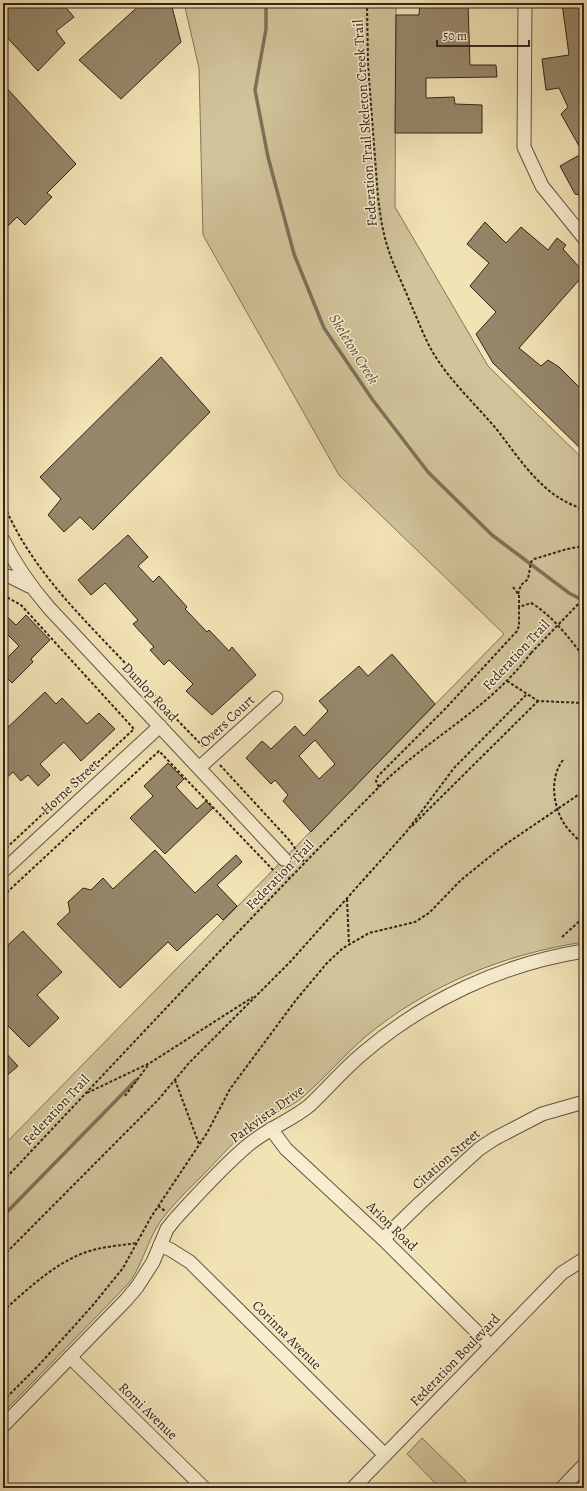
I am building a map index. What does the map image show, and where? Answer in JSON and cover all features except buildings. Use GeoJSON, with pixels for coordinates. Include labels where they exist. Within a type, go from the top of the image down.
{"type":"FeatureCollection","features":[{"type":"Feature","properties":{"kind":"street"},"geometry":{"type":"LineString","coordinates":[[525,3],[524,147],[542,186],[584,238]]}},
{"type":"Feature","properties":{"kind":"street","name":"Dunlop Road"},"geometry":{"type":"LineString","coordinates":[[3,540],[15,564],[32,588],[50,609],[200,767],[284,859]]}},
{"type":"Feature","properties":{"kind":"street"},"geometry":{"type":"LineString","coordinates":[[3,575],[11,577],[32,588]]}},
{"type":"Feature","properties":{"kind":"street","name":"Overs Court"},"geometry":{"type":"LineString","coordinates":[[200,767],[276,698]]}},
{"type":"Feature","properties":{"kind":"street","name":"Horne Street"},"geometry":{"type":"LineString","coordinates":[[3,871],[160,726]]}},
{"type":"Feature","properties":{"kind":"street","name":"Parkvista Drive"},"geometry":{"type":"LineString","coordinates":[[3,1426],[126,1300],[145,1276],[167,1229],[199,1192],[246,1146],[271,1128],[304,1110],[362,1054],[391,1030],[453,992],[520,965],[584,951]]}},
{"type":"Feature","properties":{"kind":"street","name":"Citation Street"},"geometry":{"type":"LineString","coordinates":[[383,1239],[420,1202],[479,1149],[542,1114],[584,1102]]}},
{"type":"Feature","properties":{"kind":"street","name":"Arion Road"},"geometry":{"type":"LineString","coordinates":[[271,1128],[286,1149],[383,1239],[491,1346]]}},
{"type":"Feature","properties":{"kind":"street","name":"Corinna Avenue"},"geometry":{"type":"LineString","coordinates":[[160,1245],[190,1262],[385,1455]]}},
{"type":"Feature","properties":{"kind":"street","name":"Federation Boulevard"},"geometry":{"type":"LineString","coordinates":[[353,1488],[562,1274],[584,1259]]}},
{"type":"Feature","properties":{"kind":"street","name":"Romi Avenue"},"geometry":{"type":"LineString","coordinates":[[70,1357],[204,1488]]}},
{"type":"Feature","properties":{"kind":"street"},"geometry":{"type":"LineString","coordinates":[[562,1488],[584,1465]]}},
{"type":"Feature","properties":{"kind":"path","name":"Federation Trail Skeleton Creek Trail"},"geometry":{"type":"LineString","coordinates":[[367,3],[368,72],[381,218],[387,246],[423,332],[438,361],[490,422],[532,475],[549,491],[569,504],[579,508]]}},
{"type":"Feature","properties":{"kind":"path"},"geometry":{"type":"LineString","coordinates":[[3,502],[19,536],[37,565],[65,601],[212,756],[290,841],[305,863]]}},
{"type":"Feature","properties":{"kind":"path"},"geometry":{"type":"LineString","coordinates":[[579,508],[584,509]]}},
{"type":"Feature","properties":{"kind":"path"},"geometry":{"type":"LineString","coordinates":[[579,508],[584,518]]}},
{"type":"Feature","properties":{"kind":"path"},"geometry":{"type":"LineString","coordinates":[[379,787],[376,781],[378,776],[446,708],[517,631],[519,626],[518,594],[521,585],[528,579],[531,562],[534,559],[567,549],[584,546]]}},
{"type":"Feature","properties":{"kind":"path"},"geometry":{"type":"LineString","coordinates":[[512,587],[518,594]]}},
{"type":"Feature","properties":{"kind":"path"},"geometry":{"type":"LineString","coordinates":[[3,595],[21,605],[134,729],[3,850]]}},
{"type":"Feature","properties":{"kind":"path","name":"Federation Trail"},"geometry":{"type":"LineString","coordinates":[[3,1181],[290,878],[379,787],[404,764],[464,718],[507,681],[531,653],[584,598]]}},
{"type":"Feature","properties":{"kind":"path"},"geometry":{"type":"LineString","coordinates":[[519,607],[530,603],[541,608],[573,642],[584,657]]}},
{"type":"Feature","properties":{"kind":"path"},"geometry":{"type":"LineString","coordinates":[[507,681],[526,695],[538,701],[584,703]]}},
{"type":"Feature","properties":{"kind":"path"},"geometry":{"type":"LineString","coordinates":[[407,831],[454,768],[526,695]]}},
{"type":"Feature","properties":{"kind":"path"},"geometry":{"type":"LineString","coordinates":[[3,1256],[158,1100],[175,1080],[290,962],[407,831],[538,701]]}},
{"type":"Feature","properties":{"kind":"path"},"geometry":{"type":"LineString","coordinates":[[3,896],[159,750],[275,872],[290,878]]}},
{"type":"Feature","properties":{"kind":"path"},"geometry":{"type":"LineString","coordinates":[[563,760],[555,781],[555,800],[557,809],[566,827],[584,846]]}},
{"type":"Feature","properties":{"kind":"path"},"geometry":{"type":"LineString","coordinates":[[3,1401],[38,1366],[93,1305],[123,1268],[151,1217],[200,1144],[230,1089],[291,1006],[327,964],[349,945],[369,933],[415,922],[429,913],[461,880],[503,846],[584,791]]}},
{"type":"Feature","properties":{"kind":"path"},"geometry":{"type":"LineString","coordinates":[[347,898],[349,945]]}},
{"type":"Feature","properties":{"kind":"path"},"geometry":{"type":"LineString","coordinates":[[562,937],[584,917]]}},
{"type":"Feature","properties":{"kind":"path"},"geometry":{"type":"LineString","coordinates":[[86,1094],[150,1063],[257,995]]}},
{"type":"Feature","properties":{"kind":"path"},"geometry":{"type":"LineString","coordinates":[[125,1096],[150,1063]]}},
{"type":"Feature","properties":{"kind":"path"},"geometry":{"type":"LineString","coordinates":[[175,1080],[200,1144]]}},
{"type":"Feature","properties":{"kind":"path"},"geometry":{"type":"LineString","coordinates":[[3,1311],[49,1272],[81,1254],[97,1249],[137,1243]]}},
{"type":"Feature","properties":{"kind":"shaded area"},"geometry":{"type":"Polygon","coordinates":[[[184,3],[396,3],[395,207],[488,366],[584,460],[584,942],[554,947],[496,964],[468,974],[441,987],[389,1018],[365,1037],[299,1100],[287,1108],[255,1124],[229,1147],[166,1214],[155,1231],[139,1266],[129,1283],[3,1413],[3,1146],[504,634],[339,475],[203,235],[199,68],[184,3]]]}},
{"type":"Feature","properties":{"kind":"shaded area"},"geometry":{"type":"Polygon","coordinates":[[[422,1438],[466,1481],[458,1488],[440,1488],[407,1454],[422,1438]]]}},
{"type":"Feature","properties":{"kind":"waterway","name":"Skeleton Creek"},"geometry":{"type":"LineString","coordinates":[[266,3],[266,29],[255,90],[268,157],[294,254],[324,328],[372,399],[428,472],[492,535],[569,593],[584,601]]}},
{"type":"Feature","properties":{"kind":"waterway"},"geometry":{"type":"LineString","coordinates":[[3,1216],[136,1080]]}}]}
